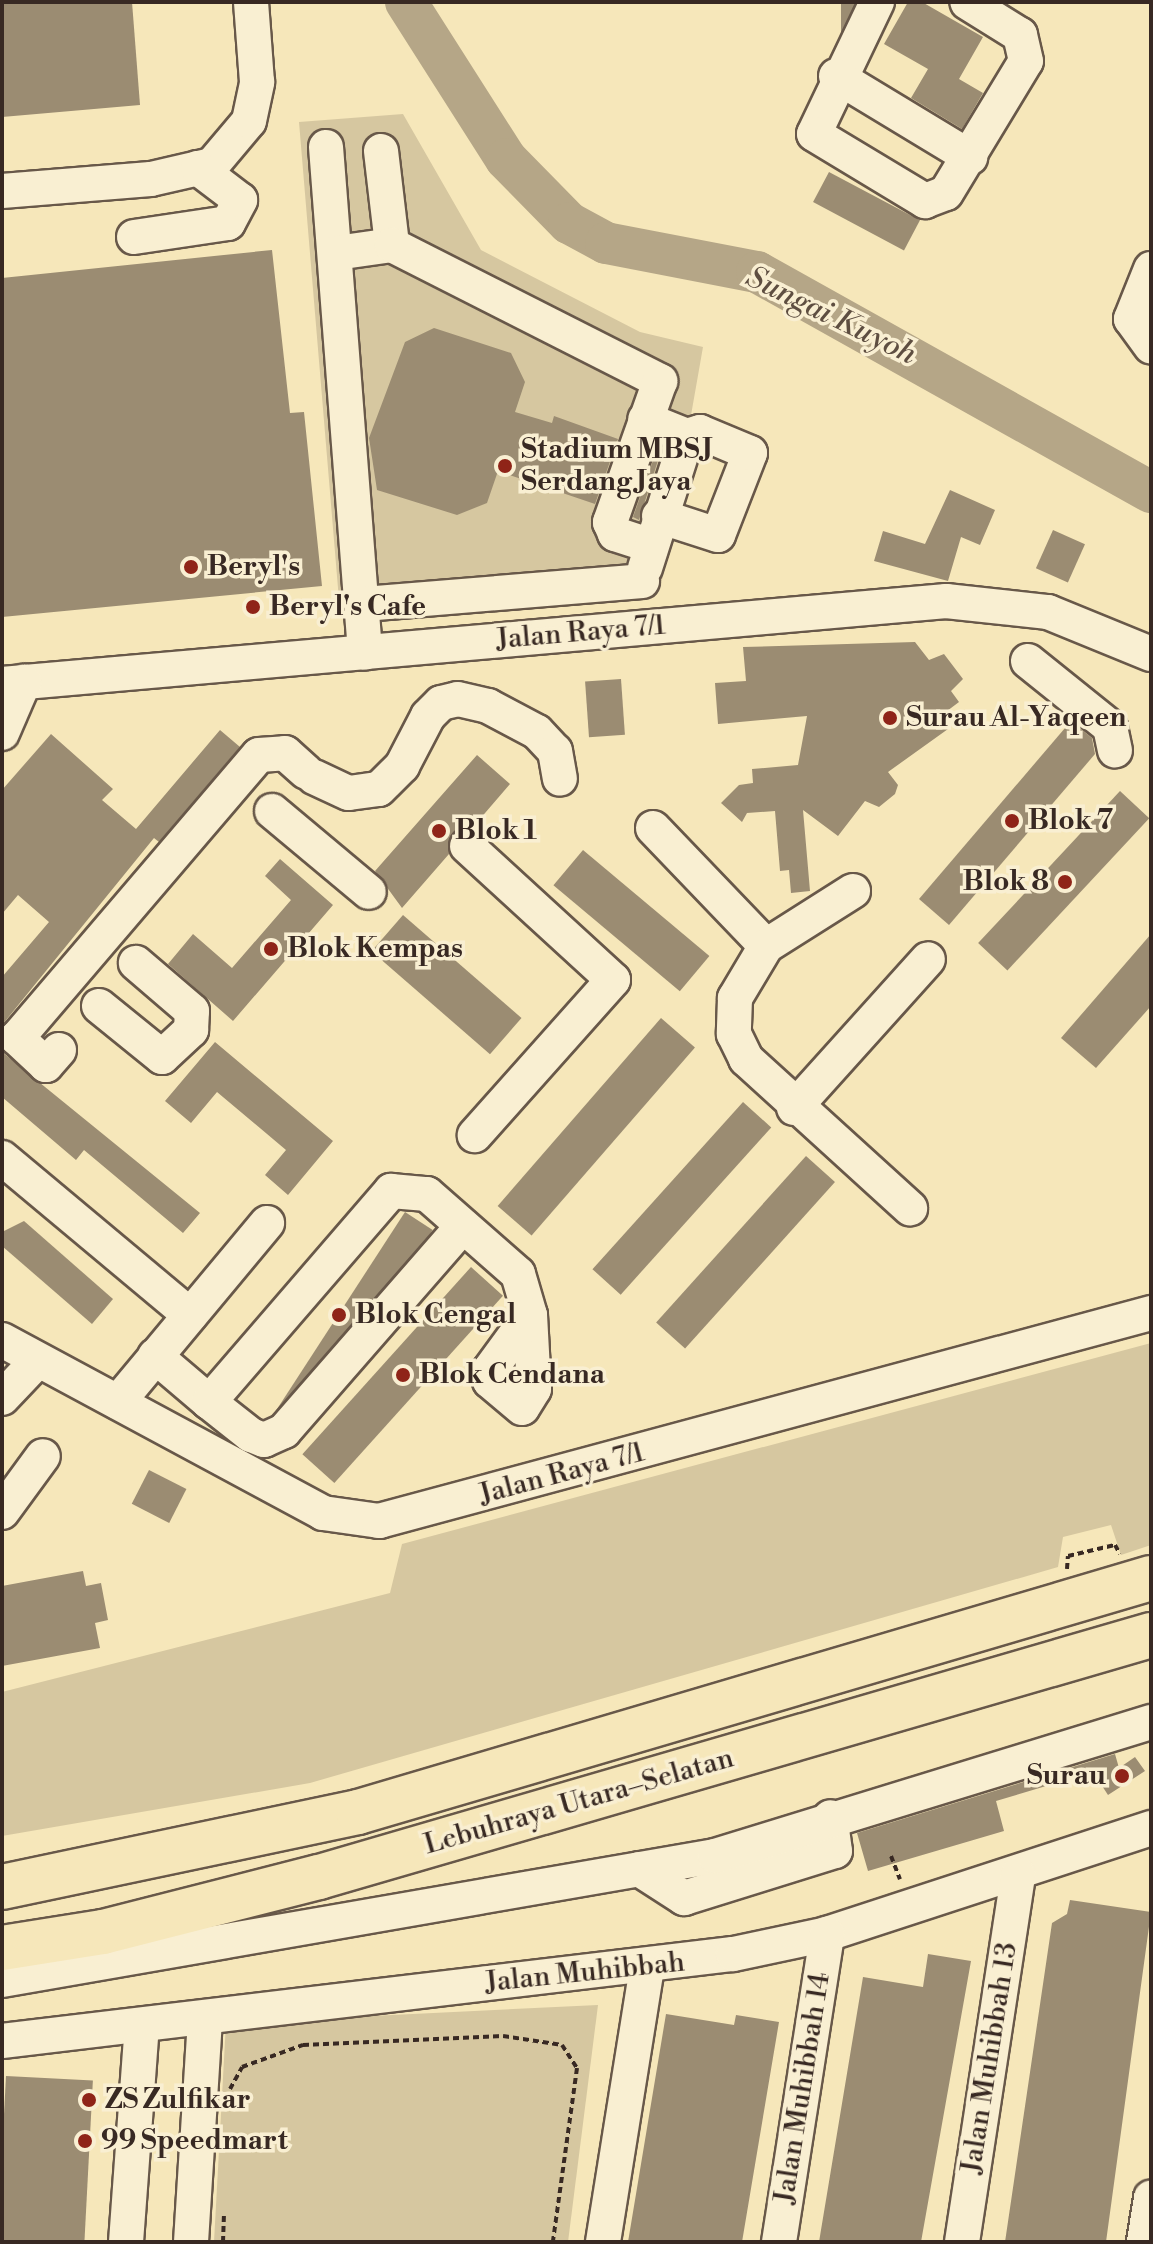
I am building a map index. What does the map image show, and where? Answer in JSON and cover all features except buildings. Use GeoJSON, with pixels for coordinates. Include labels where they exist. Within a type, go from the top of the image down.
{"type":"FeatureCollection","features":[{"type":"Feature","properties":{"kind":"highway","name":"Lebuhraya Utara–Selatan"},"geometry":{"type":"LineString","coordinates":[[2,1887],[358,1812],[1151,1578]]}},
{"type":"Feature","properties":{"kind":"highway","name":"Lebuhraya Utara–Selatan"},"geometry":{"type":"LineString","coordinates":[[2,1948],[103,1932],[319,1877],[1151,1635]]}},
{"type":"Feature","properties":{"kind":"street"},"geometry":{"type":"LineString","coordinates":[[2,191],[212,165],[249,121],[257,82],[251,2]]}},
{"type":"Feature","properties":{"kind":"street"},"geometry":{"type":"LineString","coordinates":[[877,2],[814,123],[819,143],[925,201],[946,193],[1026,61],[1026,46],[1012,28],[967,2]]}},
{"type":"Feature","properties":{"kind":"street"},"geometry":{"type":"LineString","coordinates":[[836,76],[970,157]]}},
{"type":"Feature","properties":{"kind":"street"},"geometry":{"type":"LineString","coordinates":[[326,147],[364,604],[365,652]]}},
{"type":"Feature","properties":{"kind":"street"},"geometry":{"type":"LineString","coordinates":[[381,151],[392,245]]}},
{"type":"Feature","properties":{"kind":"street"},"geometry":{"type":"LineString","coordinates":[[134,237],[228,223],[240,200],[198,168]]}},
{"type":"Feature","properties":{"kind":"street"},"geometry":{"type":"LineString","coordinates":[[336,253],[392,245],[660,381],[645,419],[610,522],[615,534],[654,530],[718,535],[750,453],[700,432],[687,436],[645,419]]}},
{"type":"Feature","properties":{"kind":"street"},"geometry":{"type":"LineString","coordinates":[[1151,269],[1131,319],[1151,347]]}},
{"type":"Feature","properties":{"kind":"street"},"geometry":{"type":"LineString","coordinates":[[646,627],[642,581],[654,530],[687,436]]}},
{"type":"Feature","properties":{"kind":"street"},"geometry":{"type":"LineString","coordinates":[[364,604],[642,581]]}},
{"type":"Feature","properties":{"kind":"street","name":"Jalan Raya 7/1"},"geometry":{"type":"LineString","coordinates":[[13,683],[946,601],[1008,604],[1089,625],[1151,654]]}},
{"type":"Feature","properties":{"kind":"street"},"geometry":{"type":"LineString","coordinates":[[1028,661],[1110,727],[1115,750]]}},
{"type":"Feature","properties":{"kind":"street"},"geometry":{"type":"LineString","coordinates":[[2,733],[13,683]]}},
{"type":"Feature","properties":{"kind":"street"},"geometry":{"type":"LineString","coordinates":[[59,1050],[46,1065],[17,1038],[259,755],[285,753],[310,774],[349,793],[379,789],[402,766],[428,716],[458,699],[488,706],[537,732],[555,751],[560,779]]}},
{"type":"Feature","properties":{"kind":"street"},"geometry":{"type":"LineString","coordinates":[[272,811],[369,892]]}},
{"type":"Feature","properties":{"kind":"street"},"geometry":{"type":"LineString","coordinates":[[653,828],[766,946]]}},
{"type":"Feature","properties":{"kind":"street"},"geometry":{"type":"LineString","coordinates":[[467,846],[613,980],[475,1135]]}},
{"type":"Feature","properties":{"kind":"street"},"geometry":{"type":"LineString","coordinates":[[853,891],[766,946],[735,998],[734,1034],[746,1059],[794,1108],[910,1208]]}},
{"type":"Feature","properties":{"kind":"street"},"geometry":{"type":"LineString","coordinates":[[794,1108],[928,959]]}},
{"type":"Feature","properties":{"kind":"street"},"geometry":{"type":"LineString","coordinates":[[99,1006],[162,1057],[191,1030],[192,1011],[136,963]]}},
{"type":"Feature","properties":{"kind":"street"},"geometry":{"type":"LineString","coordinates":[[2,1158],[190,1315]]}},
{"type":"Feature","properties":{"kind":"street"},"geometry":{"type":"LineString","coordinates":[[209,1402],[391,1191],[427,1194],[518,1274],[530,1315]]}},
{"type":"Feature","properties":{"kind":"street"},"geometry":{"type":"LineString","coordinates":[[118,1402],[267,1223]]}},
{"type":"Feature","properties":{"kind":"street"},"geometry":{"type":"LineString","coordinates":[[155,1356],[251,1435],[264,1440],[284,1431],[463,1226]]}},
{"type":"Feature","properties":{"kind":"street","name":"Jalan Raya 7/1"},"geometry":{"type":"LineString","coordinates":[[2,1340],[323,1513],[379,1521],[1151,1313]]}},
{"type":"Feature","properties":{"kind":"street"},"geometry":{"type":"LineString","coordinates":[[2,1398],[38,1360]]}},
{"type":"Feature","properties":{"kind":"street"},"geometry":{"type":"LineString","coordinates":[[2,1512],[43,1456]]}},
{"type":"Feature","properties":{"kind":"street"},"geometry":{"type":"LineString","coordinates":[[2,1980],[639,1869],[684,1898],[835,1851],[830,1817],[1142,1733]]}},
{"type":"Feature","properties":{"kind":"street","name":"Jalan Muhibbah"},"geometry":{"type":"LineString","coordinates":[[2,2041],[647,1968],[827,1934],[1151,1828]]}},
{"type":"Feature","properties":{"kind":"street","name":"Jalan Muhibbah 13"},"geometry":{"type":"LineString","coordinates":[[962,2242],[1018,1874]]}},
{"type":"Feature","properties":{"kind":"street","name":"Jalan Muhibbah 14"},"geometry":{"type":"LineString","coordinates":[[779,2242],[827,1934]]}},
{"type":"Feature","properties":{"kind":"street"},"geometry":{"type":"LineString","coordinates":[[603,2242],[647,1968]]}},
{"type":"Feature","properties":{"kind":"street"},"geometry":{"type":"LineString","coordinates":[[191,2242],[205,2020]]}},
{"type":"Feature","properties":{"kind":"street"},"geometry":{"type":"LineString","coordinates":[[126,2242],[142,2026]]}},
{"type":"Feature","properties":{"kind":"street"},"geometry":{"type":"LineString","coordinates":[[1144,2242],[1151,2198]]}},
{"type":"Feature","properties":{"kind":"path"},"geometry":{"type":"LineString","coordinates":[[225,2097],[242,2067],[271,2050],[354,2040],[545,2036],[574,2054],[577,2068],[553,2242]]}},
{"type":"Feature","properties":{"kind":"path"},"geometry":{"type":"LineString","coordinates":[[223,2242],[224,2199]]}},
{"type":"Feature","properties":{"kind":"shaded area","name":"Stadium MBSJ Serdang Jaya"},"geometry":{"type":"Polygon","coordinates":[[[403,114],[481,250],[640,332],[703,347],[661,586],[340,612],[299,122],[403,114]]]}},
{"type":"Feature","properties":{"kind":"shaded area"},"geometry":{"type":"Polygon","coordinates":[[[1151,1343],[1151,1545],[1121,1555],[1111,1525],[1063,1537],[1058,1567],[310,1783],[2,1836],[2,1692],[390,1593],[402,1544],[1151,1343]]]}},
{"type":"Feature","properties":{"kind":"shaded area"},"geometry":{"type":"Polygon","coordinates":[[[598,2005],[568,2242],[214,2242],[226,2023],[598,2005]]]}},
{"type":"Feature","properties":{"kind":"waterway","name":"Sungai Kuyoh"},"geometry":{"type":"LineString","coordinates":[[406,2],[506,159],[569,223],[606,243],[757,272],[1151,492]]}},
{"type":"Feature","properties":{"kind":"place","name":"Stadium MBSJ Serdang Jaya"},"geometry":{"type":"Point","coordinates":[505,466]}},
{"type":"Feature","properties":{"kind":"place","name":"Beryl's"},"geometry":{"type":"Point","coordinates":[191,567]}},
{"type":"Feature","properties":{"kind":"place","name":"Beryl's Cafe"},"geometry":{"type":"Point","coordinates":[253,607]}},
{"type":"Feature","properties":{"kind":"place","name":"Surau Al-Yaqeen"},"geometry":{"type":"Point","coordinates":[890,718]}},
{"type":"Feature","properties":{"kind":"place","name":"Blok 7"},"geometry":{"type":"Point","coordinates":[1012,821]}},
{"type":"Feature","properties":{"kind":"place","name":"Blok 1"},"geometry":{"type":"Point","coordinates":[439,831]}},
{"type":"Feature","properties":{"kind":"place","name":"Blok 8"},"geometry":{"type":"Point","coordinates":[1065,882]}},
{"type":"Feature","properties":{"kind":"place","name":"Blok Kempas"},"geometry":{"type":"Point","coordinates":[271,949]}},
{"type":"Feature","properties":{"kind":"place","name":"Blok Cengal"},"geometry":{"type":"Point","coordinates":[339,1315]}},
{"type":"Feature","properties":{"kind":"place","name":"Blok Cendana"},"geometry":{"type":"Point","coordinates":[403,1375]}},
{"type":"Feature","properties":{"kind":"place","name":"Surau"},"geometry":{"type":"Point","coordinates":[1122,1776]}},
{"type":"Feature","properties":{"kind":"place","name":"ZS Zulfikar"},"geometry":{"type":"Point","coordinates":[89,2100]}},
{"type":"Feature","properties":{"kind":"place","name":"99 Speedmart"},"geometry":{"type":"Point","coordinates":[85,2141]}}]}
